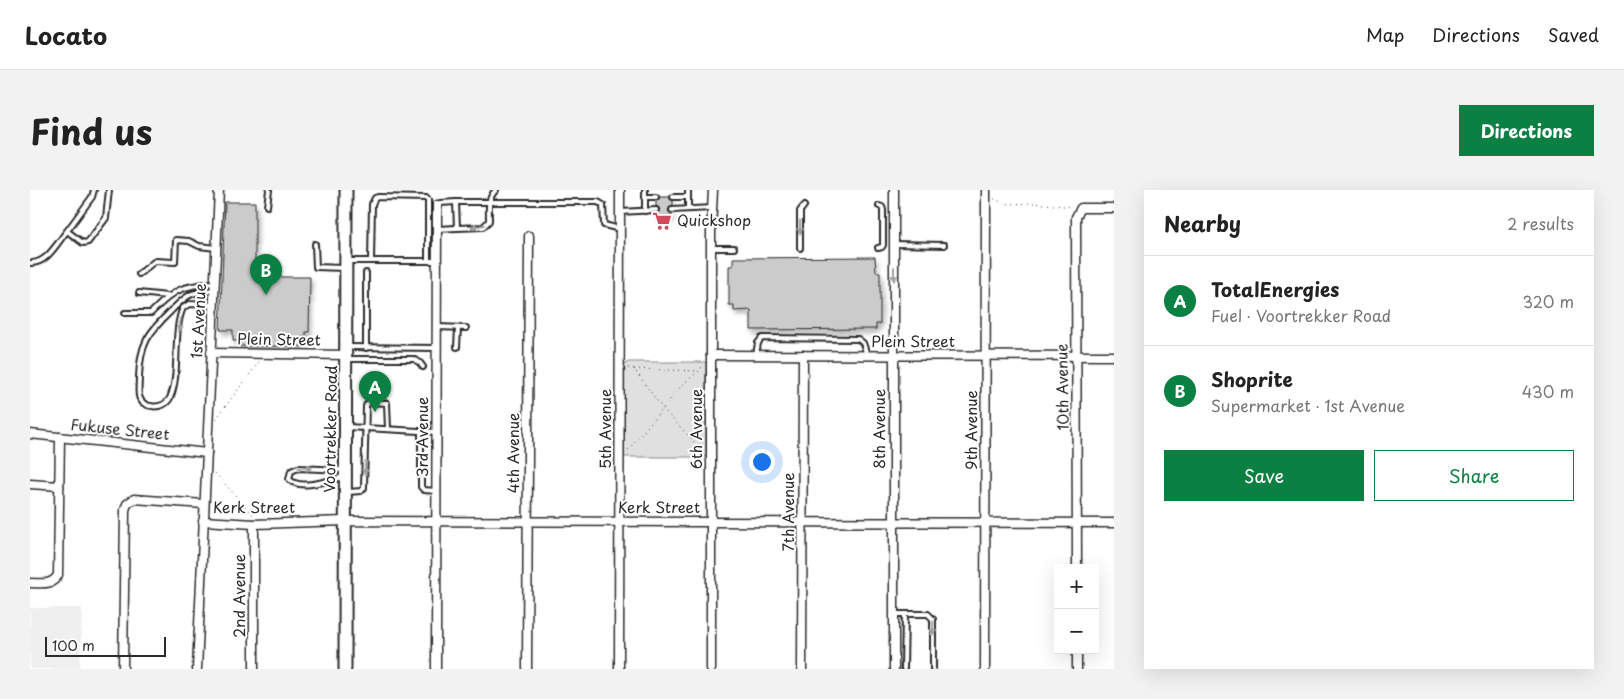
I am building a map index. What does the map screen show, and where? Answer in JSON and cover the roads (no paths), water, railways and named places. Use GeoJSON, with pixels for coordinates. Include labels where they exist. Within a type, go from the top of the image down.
{"type":"FeatureCollection","features":[{"type":"Feature","properties":{"kind":"main road","name":"Voortrekker Road"},"geometry":{"type":"LineString","coordinates":[[345,669],[346,190]]}},
{"type":"Feature","properties":{"kind":"street","name":"1st Avenue"},"geometry":{"type":"LineString","coordinates":[[204,504],[219,190]]}},
{"type":"Feature","properties":{"kind":"street","name":"5th Avenue"},"geometry":{"type":"LineString","coordinates":[[619,669],[620,190]]}},
{"type":"Feature","properties":{"kind":"street","name":"6th Avenue"},"geometry":{"type":"LineString","coordinates":[[711,669],[711,248],[714,190]]}},
{"type":"Feature","properties":{"kind":"street","name":"8th Avenue"},"geometry":{"type":"LineString","coordinates":[[894,190],[894,669]]}},
{"type":"Feature","properties":{"kind":"street","name":"9th Avenue"},"geometry":{"type":"LineString","coordinates":[[985,669],[986,190]]}},
{"type":"Feature","properties":{"kind":"street","name":"3rd Avenue"},"geometry":{"type":"LineString","coordinates":[[436,669],[437,205]]}},
{"type":"Feature","properties":{"kind":"street","name":"10th Avenue"},"geometry":{"type":"LineString","coordinates":[[1077,564],[1076,217],[1081,208],[1114,208]]}},
{"type":"Feature","properties":{"kind":"street","name":"4th Avenue"},"geometry":{"type":"LineString","coordinates":[[527,669],[529,236]]}},
{"type":"Feature","properties":{"kind":"street","name":"Plein Street"},"geometry":{"type":"LineString","coordinates":[[211,353],[347,354]]}},
{"type":"Feature","properties":{"kind":"street","name":"Plein Street"},"geometry":{"type":"LineString","coordinates":[[711,355],[1114,356]]}},
{"type":"Feature","properties":{"kind":"street","name":"7th Avenue"},"geometry":{"type":"LineString","coordinates":[[802,669],[803,355]]}},
{"type":"Feature","properties":{"kind":"street","name":"Fukuse Street"},"geometry":{"type":"LineString","coordinates":[[30,434],[207,453]]}},
{"type":"Feature","properties":{"kind":"street"},"geometry":{"type":"LineString","coordinates":[[30,583],[50,583],[58,575],[60,437]]}},
{"type":"Feature","properties":{"kind":"street"},"geometry":{"type":"LineString","coordinates":[[30,484],[59,486]]}},
{"type":"Feature","properties":{"kind":"street"},"geometry":{"type":"LineString","coordinates":[[124,669],[125,510],[127,504],[134,499],[204,504],[197,669]]}},
{"type":"Feature","properties":{"kind":"street","name":"Kerk Street"},"geometry":{"type":"LineString","coordinates":[[203,521],[254,524],[345,521],[1114,523]]}},
{"type":"Feature","properties":{"kind":"street","name":"2nd Avenue"},"geometry":{"type":"LineString","coordinates":[[254,524],[254,669]]}},
{"type":"Feature","properties":{"kind":"street"},"geometry":{"type":"LineString","coordinates":[[1077,654],[1077,669]]}},
{"type":"Feature","properties":{"kind":"lane"},"geometry":{"type":"LineString","coordinates":[[30,263],[38,263],[44,260],[92,196],[94,190]]}},
{"type":"Feature","properties":{"kind":"lane"},"geometry":{"type":"LineString","coordinates":[[67,231],[81,242],[88,242],[106,218],[109,190]]}},
{"type":"Feature","properties":{"kind":"lane"},"geometry":{"type":"LineString","coordinates":[[267,206],[269,190]]}},
{"type":"Feature","properties":{"kind":"lane"},"geometry":{"type":"LineString","coordinates":[[437,229],[485,226],[488,221],[489,203],[496,190]]}},
{"type":"Feature","properties":{"kind":"lane"},"geometry":{"type":"LineString","coordinates":[[645,190],[645,211]]}},
{"type":"Feature","properties":{"kind":"lane"},"geometry":{"type":"LineString","coordinates":[[688,190],[688,209]]}},
{"type":"Feature","properties":{"kind":"lane"},"geometry":{"type":"LineString","coordinates":[[371,261],[372,204],[375,198],[378,197],[426,198],[428,200],[428,261]]}},
{"type":"Feature","properties":{"kind":"lane"},"geometry":{"type":"LineString","coordinates":[[645,197],[656,197]]}},
{"type":"Feature","properties":{"kind":"lane"},"geometry":{"type":"LineString","coordinates":[[673,198],[688,198]]}},
{"type":"Feature","properties":{"kind":"lane"},"geometry":{"type":"LineString","coordinates":[[456,202],[457,228]]}},
{"type":"Feature","properties":{"kind":"lane"},"geometry":{"type":"LineString","coordinates":[[437,205],[440,203],[456,202],[598,202],[603,205],[604,225],[620,230]]}},
{"type":"Feature","properties":{"kind":"lane"},"geometry":{"type":"LineString","coordinates":[[800,248],[800,211],[804,206]]}},
{"type":"Feature","properties":{"kind":"lane"},"geometry":{"type":"LineString","coordinates":[[878,248],[883,245],[883,209],[879,206]]}},
{"type":"Feature","properties":{"kind":"lane"},"geometry":{"type":"LineString","coordinates":[[672,210],[713,208]]}},
{"type":"Feature","properties":{"kind":"lane"},"geometry":{"type":"LineString","coordinates":[[620,212],[656,210]]}},
{"type":"Feature","properties":{"kind":"lane"},"geometry":{"type":"LineString","coordinates":[[882,228],[894,228]]}},
{"type":"Feature","properties":{"kind":"lane"},"geometry":{"type":"LineString","coordinates":[[139,274],[147,266],[155,262],[174,262],[176,240],[189,241],[199,246],[216,248]]}},
{"type":"Feature","properties":{"kind":"lane"},"geometry":{"type":"LineString","coordinates":[[315,244],[316,267],[371,261],[437,261]]}},
{"type":"Feature","properties":{"kind":"lane"},"geometry":{"type":"LineString","coordinates":[[894,244],[944,245]]}},
{"type":"Feature","properties":{"kind":"lane"},"geometry":{"type":"LineString","coordinates":[[711,248],[734,248]]}},
{"type":"Feature","properties":{"kind":"lane"},"geometry":{"type":"LineString","coordinates":[[366,273],[366,348]]}},
{"type":"Feature","properties":{"kind":"lane"},"geometry":{"type":"LineString","coordinates":[[125,313],[151,313],[168,296],[192,285],[214,287]]}},
{"type":"Feature","properties":{"kind":"lane"},"geometry":{"type":"LineString","coordinates":[[214,287],[185,298],[154,328],[146,340],[141,356],[139,396],[142,403],[148,406],[162,405],[170,398],[176,365],[179,325],[183,308],[189,304],[214,305]]}},
{"type":"Feature","properties":{"kind":"lane"},"geometry":{"type":"LineString","coordinates":[[138,293],[168,296]]}},
{"type":"Feature","properties":{"kind":"lane"},"geometry":{"type":"LineString","coordinates":[[437,327],[466,328]]}},
{"type":"Feature","properties":{"kind":"lane"},"geometry":{"type":"LineString","coordinates":[[457,347],[458,328]]}},
{"type":"Feature","properties":{"kind":"lane"},"geometry":{"type":"LineString","coordinates":[[756,355],[758,343],[762,338],[858,339],[864,343],[867,355]]}},
{"type":"Feature","properties":{"kind":"lane"},"geometry":{"type":"LineString","coordinates":[[347,354],[366,348],[437,348]]}},
{"type":"Feature","properties":{"kind":"lane"},"geometry":{"type":"LineString","coordinates":[[347,354],[414,359],[423,367]]}},
{"type":"Feature","properties":{"kind":"lane"},"geometry":{"type":"LineString","coordinates":[[346,492],[361,491],[364,488],[367,404],[370,402],[385,402],[388,404],[388,429]]}},
{"type":"Feature","properties":{"kind":"lane"},"geometry":{"type":"LineString","coordinates":[[346,427],[437,432]]}},
{"type":"Feature","properties":{"kind":"lane"},"geometry":{"type":"LineString","coordinates":[[421,431],[421,487],[424,490],[436,491]]}},
{"type":"Feature","properties":{"kind":"lane"},"geometry":{"type":"LineString","coordinates":[[298,468],[346,474],[314,484],[295,484],[289,479],[291,471],[298,468]]}},
{"type":"Feature","properties":{"kind":"lane"},"geometry":{"type":"LineString","coordinates":[[894,614],[928,614],[933,619],[933,669]]}},
{"type":"Feature","properties":{"kind":"lane"},"geometry":{"type":"LineString","coordinates":[[904,669],[905,614]]}},
{"type":"Feature","properties":{"kind":"place","name":"Quickshop"},"geometry":{"type":"Point","coordinates":[662,221]}},
{"type":"Feature","properties":{"kind":"place","name":"Shoprite"},"geometry":{"type":"Point","coordinates":[266,295]}},
{"type":"Feature","properties":{"kind":"place","name":"TotalEnergies"},"geometry":{"type":"Point","coordinates":[375,412]}}]}
